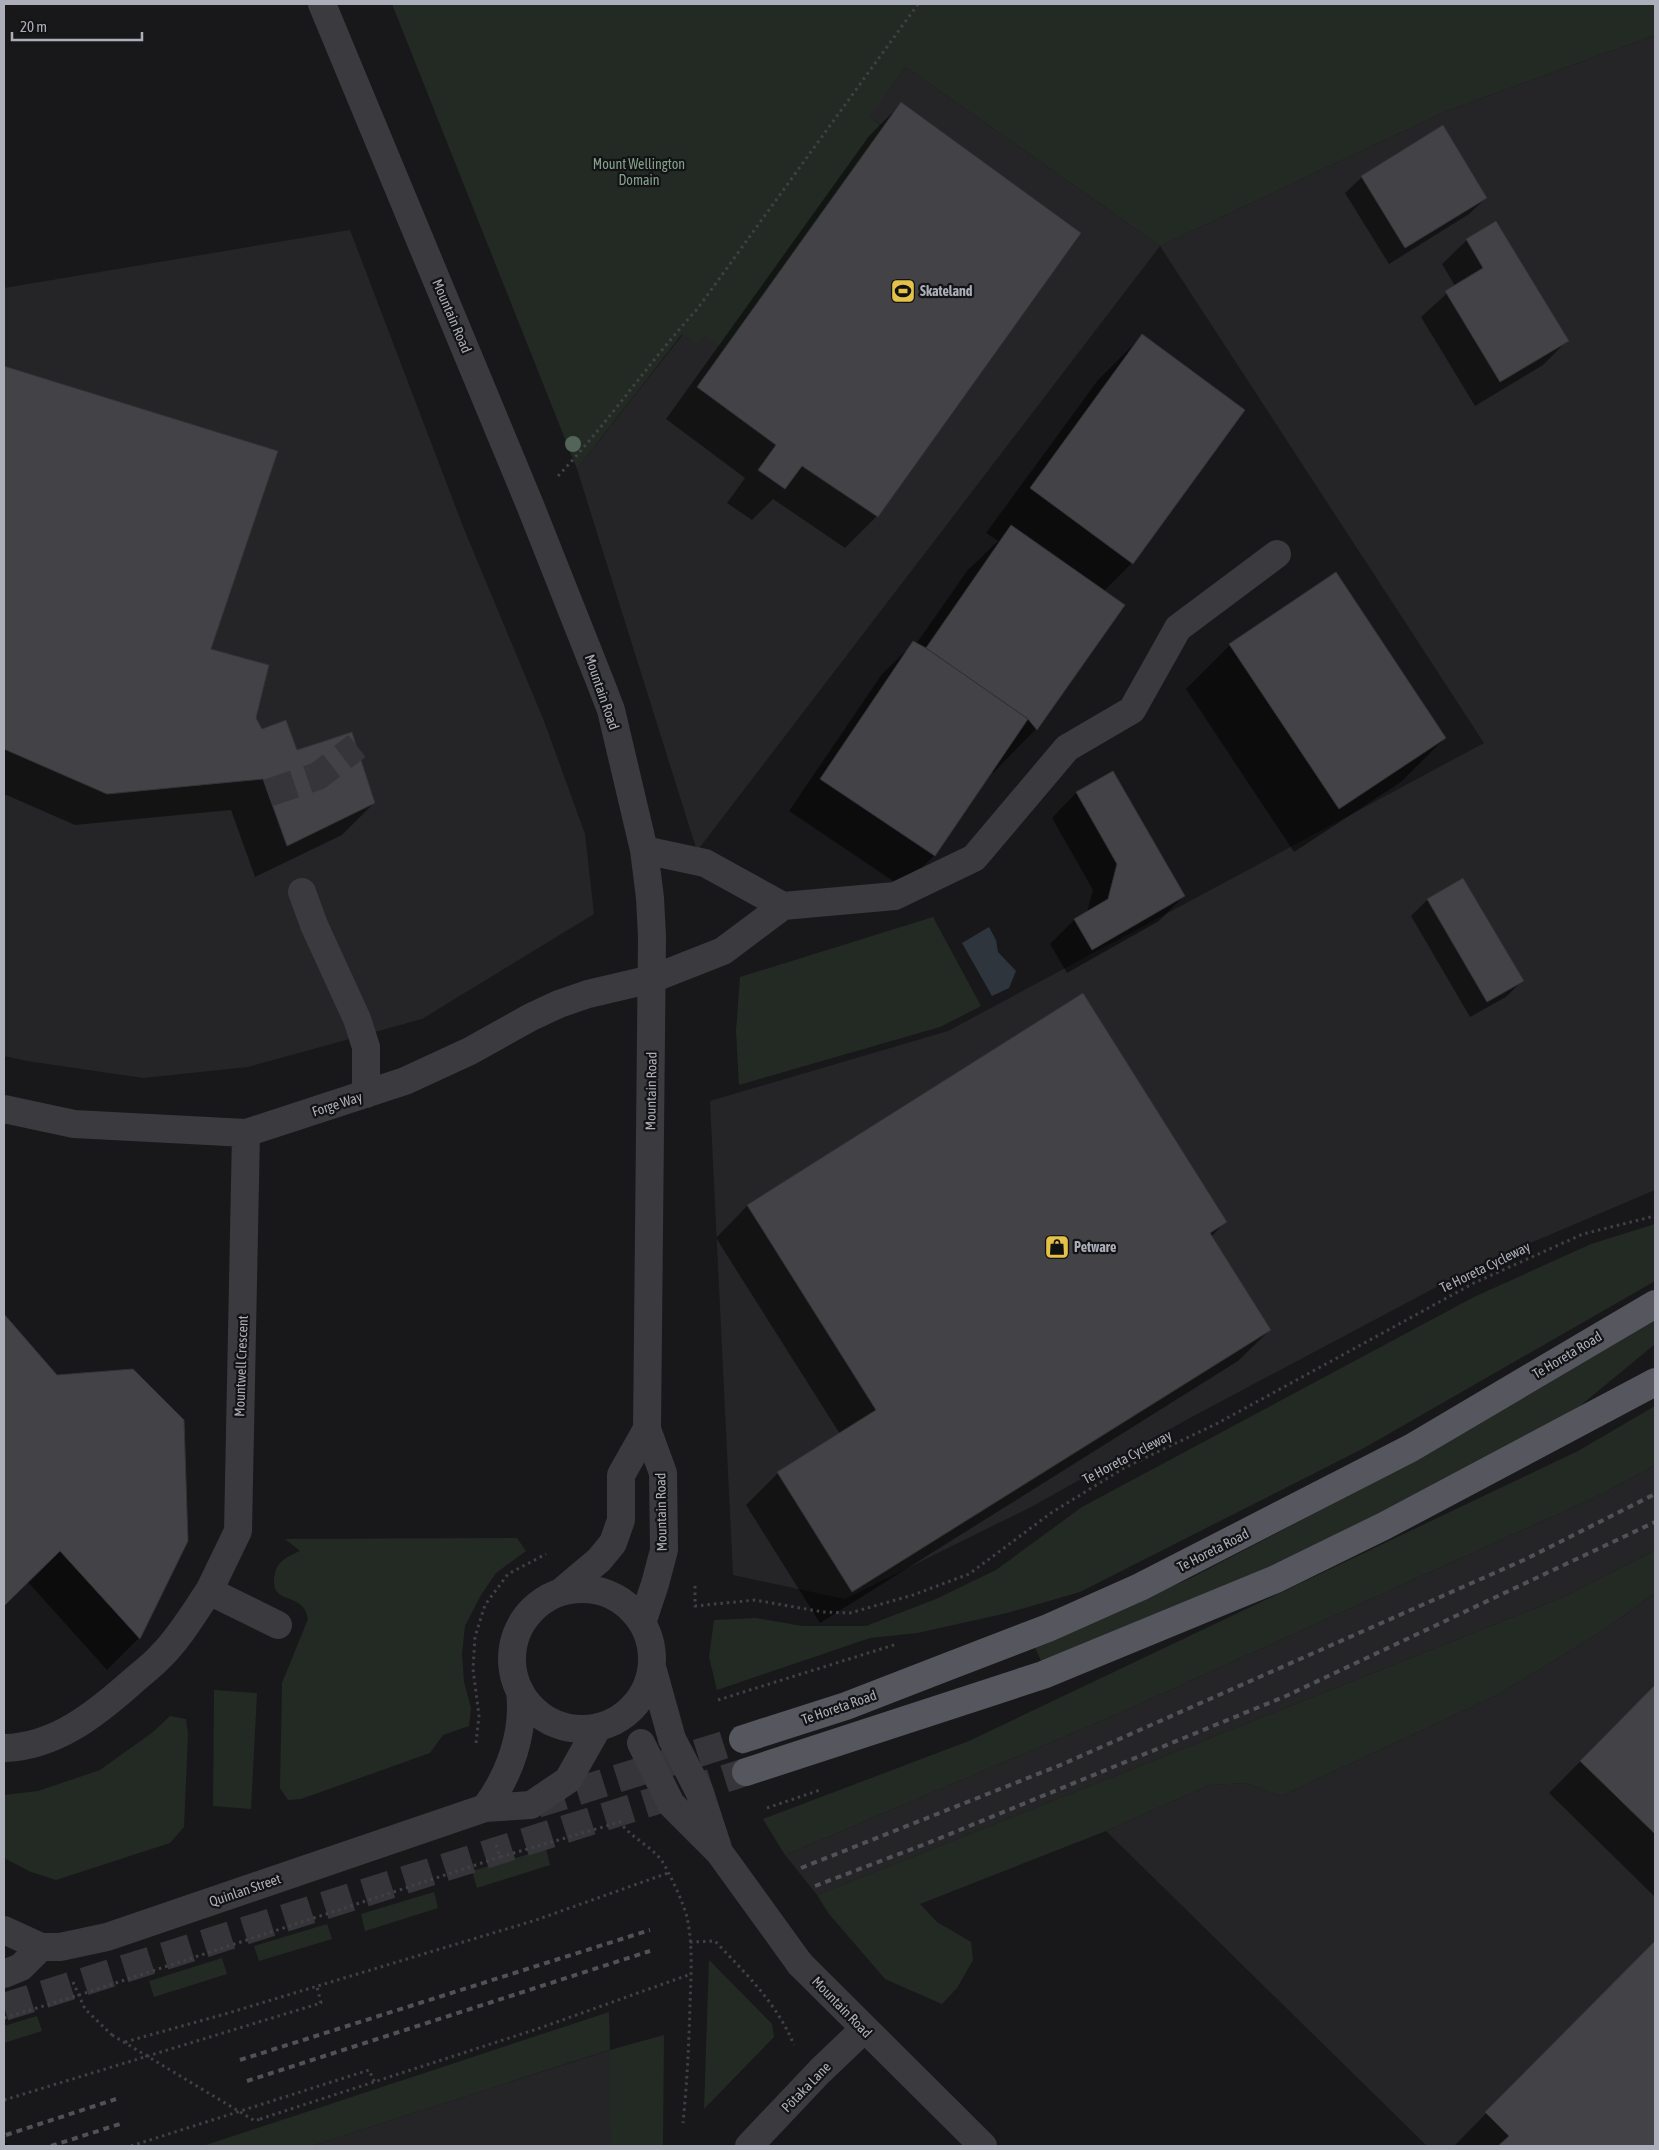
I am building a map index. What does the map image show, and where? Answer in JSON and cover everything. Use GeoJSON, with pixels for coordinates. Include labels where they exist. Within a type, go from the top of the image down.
{"type":"FeatureCollection","features":[{"type":"Feature","properties":{"kind":"main road","name":"Te Horeta Road"},"geometry":{"type":"LineString","coordinates":[[743,1740],[846,1706],[1048,1628],[1140,1587],[1411,1448],[1655,1304]]}},
{"type":"Feature","properties":{"kind":"main road"},"geometry":{"type":"LineString","coordinates":[[746,1772],[1043,1675],[1267,1582],[1384,1526],[1655,1382]]}},
{"type":"Feature","properties":{"kind":"street","name":"Mountain Road"},"geometry":{"type":"LineString","coordinates":[[322,4],[530,505],[611,710],[644,850],[650,898],[652,978],[647,1429],[663,1473],[664,1550],[656,1584],[642,1623]]}},
{"type":"Feature","properties":{"kind":"street"},"geometry":{"type":"LineString","coordinates":[[644,850],[705,863],[782,906],[895,896],[974,858],[1067,748],[1132,710],[1178,628],[1277,554]]}},
{"type":"Feature","properties":{"kind":"street"},"geometry":{"type":"LineString","coordinates":[[302,892],[357,1019],[366,1047],[366,1094]]}},
{"type":"Feature","properties":{"kind":"street","name":"Forge Way"},"geometry":{"type":"LineString","coordinates":[[4,1108],[74,1124],[246,1133],[405,1082],[470,1051],[559,1004],[588,994],[652,978],[723,951],[782,906]]}},
{"type":"Feature","properties":{"kind":"street","name":"Mountwell Crescent"},"geometry":{"type":"LineString","coordinates":[[4,1748],[18,1748],[65,1732],[95,1714],[162,1656],[189,1621],[208,1591],[238,1531],[246,1133]]}},
{"type":"Feature","properties":{"kind":"street","name":"Mountain Road"},"geometry":{"type":"LineString","coordinates":[[561,1592],[599,1560],[613,1542],[621,1520],[621,1475],[647,1429]]}},
{"type":"Feature","properties":{"kind":"street"},"geometry":{"type":"LineString","coordinates":[[584,1589],[607,1594],[627,1605],[642,1623],[651,1645],[652,1667],[650,1678],[640,1699],[624,1715],[601,1726],[572,1728],[547,1719],[536,1712],[520,1690],[512,1668],[514,1643],[523,1621],[540,1603],[561,1592],[584,1589]]}},
{"type":"Feature","properties":{"kind":"street"},"geometry":{"type":"LineString","coordinates":[[208,1591],[278,1625]]}},
{"type":"Feature","properties":{"kind":"street","name":"Mountain Road"},"geometry":{"type":"LineString","coordinates":[[652,1667],[672,1739],[700,1793],[719,1852]]}},
{"type":"Feature","properties":{"kind":"street"},"geometry":{"type":"LineString","coordinates":[[485,1808],[505,1778],[512,1758],[521,1720],[520,1690]]}},
{"type":"Feature","properties":{"kind":"street","name":"Mountain Road"},"geometry":{"type":"LineString","coordinates":[[601,1726],[626,1731],[641,1743],[671,1804],[719,1852],[800,1964],[983,2146]]}},
{"type":"Feature","properties":{"kind":"street","name":"Quinlan Street"},"geometry":{"type":"LineString","coordinates":[[4,1930],[41,1947],[60,1947],[107,1937],[485,1808],[531,1805],[568,1780],[601,1726]]}},
{"type":"Feature","properties":{"kind":"street"},"geometry":{"type":"LineString","coordinates":[[4,1974],[21,1967],[41,1947]]}},
{"type":"Feature","properties":{"kind":"street","name":"Pōtaka Lane"},"geometry":{"type":"LineString","coordinates":[[749,2146],[820,2071],[864,2029]]}},
{"type":"Feature","properties":{"kind":"path"},"geometry":{"type":"LineString","coordinates":[[553,482],[583,449],[676,332],[698,308],[918,4]]}},
{"type":"Feature","properties":{"kind":"path","name":"Te Horeta Cycleway"},"geometry":{"type":"LineString","coordinates":[[695,1578],[695,1606],[755,1600],[823,1612],[850,1613],[921,1592],[969,1574],[1051,1513],[1124,1468],[1218,1423],[1474,1283],[1583,1234],[1655,1216]]}},
{"type":"Feature","properties":{"kind":"path"},"geometry":{"type":"LineString","coordinates":[[475,1750],[479,1716],[473,1669],[476,1637],[485,1605],[508,1574],[552,1550]]}},
{"type":"Feature","properties":{"kind":"path"},"geometry":{"type":"LineString","coordinates":[[4,2018],[500,1857],[620,1822],[627,1832],[650,1849],[661,1861],[686,1916],[690,1942],[691,1974],[688,2076],[683,2122]]}},
{"type":"Feature","properties":{"kind":"path"},"geometry":{"type":"LineString","coordinates":[[494,1840],[500,1857]]}},
{"type":"Feature","properties":{"kind":"path"},"geometry":{"type":"LineString","coordinates":[[125,2042],[317,1987],[536,1920],[668,1874]]}},
{"type":"Feature","properties":{"kind":"path"},"geometry":{"type":"LineString","coordinates":[[690,1942],[715,1941],[765,1994],[786,2025],[795,2047]]}},
{"type":"Feature","properties":{"kind":"path"},"geometry":{"type":"LineString","coordinates":[[72,1980],[85,2009],[112,2035],[255,2121],[540,2028],[691,1974]]}},
{"type":"Feature","properties":{"kind":"path"},"geometry":{"type":"LineString","coordinates":[[4,2100],[321,2003],[317,1987]]}},
{"type":"Feature","properties":{"kind":"path"},"geometry":{"type":"LineString","coordinates":[[131,2146],[369,2070],[375,2083]]}},
{"type":"Feature","properties":{"kind":"shaded area"},"geometry":{"type":"Polygon","coordinates":[[[1655,35],[1655,1190],[1472,1268],[1188,1419],[1033,1506],[845,1599],[733,1575],[710,1101],[948,1031],[1484,743],[1160,246],[1444,112],[1655,35]]]}},
{"type":"Feature","properties":{"kind":"shaded area"},"geometry":{"type":"Polygon","coordinates":[[[906,67],[1160,246],[697,851],[577,469],[683,334],[704,336],[724,348],[883,126],[868,117],[906,67]]]}},
{"type":"Feature","properties":{"kind":"shaded area"},"geometry":{"type":"Polygon","coordinates":[[[350,230],[464,529],[544,721],[585,834],[594,914],[422,1019],[248,1067],[143,1078],[4,1056],[4,288],[350,230]]]}},
{"type":"Feature","properties":{"kind":"shaded area"},"geometry":{"type":"Polygon","coordinates":[[[989,927],[996,940],[998,952],[1016,971],[1009,988],[992,996],[962,943],[989,927]]]}},
{"type":"Feature","properties":{"kind":"shaded area"},"geometry":{"type":"Polygon","coordinates":[[[1655,1465],[1655,1550],[1566,1596],[817,1895],[785,1855],[1124,1711],[1602,1494],[1655,1465]]]}},
{"type":"Feature","properties":{"kind":"shaded area"},"geometry":{"type":"Polygon","coordinates":[[[1655,1593],[1655,2146],[1427,2146],[1106,1831],[1209,1785],[1246,1783],[1281,1796],[1499,1694],[1602,1631],[1655,1593]]]}},
{"type":"Feature","properties":{"kind":"shaded area"},"geometry":{"type":"Polygon","coordinates":[[[610,2050],[610,2146],[311,2146],[610,2050]]]}},
{"type":"Feature","properties":{"kind":"green space","name":"Mount Wellington Domain"},"geometry":{"type":"Polygon","coordinates":[[[392,4],[1655,4],[1655,35],[1444,112],[1160,246],[906,67],[869,117],[883,127],[724,349],[704,336],[695,344],[682,334],[577,469],[392,4]]]}},
{"type":"Feature","properties":{"kind":"green space"},"geometry":{"type":"Polygon","coordinates":[[[933,917],[981,1006],[940,1027],[739,1085],[736,1031],[740,977],[933,917]]]}},
{"type":"Feature","properties":{"kind":"green space"},"geometry":{"type":"Polygon","coordinates":[[[1655,1224],[1655,1281],[1364,1448],[1080,1592],[1007,1613],[917,1633],[870,1638],[717,1690],[709,1657],[714,1620],[756,1618],[802,1626],[866,1626],[936,1599],[996,1570],[1082,1507],[1474,1297],[1591,1244],[1655,1224]]]}},
{"type":"Feature","properties":{"kind":"green space"},"geometry":{"type":"Polygon","coordinates":[[[1655,1319],[1655,1344],[1575,1410],[1379,1518],[1185,1604],[1041,1661],[1034,1645],[1189,1579],[1369,1485],[1655,1319]]]}},
{"type":"Feature","properties":{"kind":"green space"},"geometry":{"type":"Polygon","coordinates":[[[1655,1406],[1655,1465],[1602,1494],[1124,1711],[785,1855],[763,1819],[969,1741],[1578,1451],[1655,1406]]]}},
{"type":"Feature","properties":{"kind":"green space"},"geometry":{"type":"Polygon","coordinates":[[[517,1538],[526,1551],[496,1573],[481,1595],[465,1626],[462,1653],[464,1682],[471,1708],[469,1726],[443,1735],[430,1753],[301,1799],[288,1800],[280,1788],[282,1683],[308,1619],[304,1608],[299,1603],[282,1596],[275,1589],[276,1569],[284,1559],[300,1551],[285,1539],[517,1538]]]}},
{"type":"Feature","properties":{"kind":"green space"},"geometry":{"type":"Polygon","coordinates":[[[1655,1550],[1655,1593],[1602,1631],[1499,1694],[1281,1796],[1246,1783],[1209,1785],[1106,1831],[920,1904],[937,1922],[971,1942],[973,1960],[957,1988],[942,2004],[885,1979],[829,1914],[817,1895],[1566,1596],[1655,1550]]]}},
{"type":"Feature","properties":{"kind":"green space"},"geometry":{"type":"Polygon","coordinates":[[[214,1690],[257,1693],[251,1809],[213,1806],[214,1690]]]}},
{"type":"Feature","properties":{"kind":"green space"},"geometry":{"type":"Polygon","coordinates":[[[170,1716],[186,1719],[188,1734],[184,1827],[170,1843],[56,1880],[31,1872],[6,1859],[4,1856],[4,1795],[38,1791],[100,1770],[153,1732],[170,1716]]]}},
{"type":"Feature","properties":{"kind":"green space"},"geometry":{"type":"Polygon","coordinates":[[[546,1849],[550,1865],[477,1888],[472,1871],[546,1849]]]}},
{"type":"Feature","properties":{"kind":"green space"},"geometry":{"type":"Polygon","coordinates":[[[434,1892],[438,1908],[365,1931],[361,1914],[434,1892]]]}},
{"type":"Feature","properties":{"kind":"green space"},"geometry":{"type":"Polygon","coordinates":[[[327,1924],[332,1939],[259,1961],[254,1946],[327,1924]]]}},
{"type":"Feature","properties":{"kind":"green space"},"geometry":{"type":"Polygon","coordinates":[[[222,1958],[227,1974],[154,1997],[149,1981],[222,1958]]]}},
{"type":"Feature","properties":{"kind":"green space"},"geometry":{"type":"Polygon","coordinates":[[[709,1960],[772,2024],[774,2037],[704,2109],[709,1960]]]}},
{"type":"Feature","properties":{"kind":"green space"},"geometry":{"type":"Polygon","coordinates":[[[609,2012],[610,2050],[664,2035],[663,2146],[610,2146],[609,2050],[311,2146],[203,2146],[609,2012]]]}},
{"type":"Feature","properties":{"kind":"green space"},"geometry":{"type":"Polygon","coordinates":[[[37,2016],[42,2031],[4,2043],[4,2026],[37,2016]]]}},
{"type":"Feature","properties":{"kind":"building","name":"Skateland"},"geometry":{"type":"Polygon","coordinates":[[[901,102],[1081,233],[878,517],[802,466],[785,489],[758,470],[776,445],[697,387],[901,102]]]}},
{"type":"Feature","properties":{"kind":"building"},"geometry":{"type":"Polygon","coordinates":[[[1443,125],[1487,198],[1405,248],[1361,176],[1443,125]]]}},
{"type":"Feature","properties":{"kind":"building"},"geometry":{"type":"Polygon","coordinates":[[[1496,221],[1569,341],[1500,382],[1445,291],[1483,268],[1466,239],[1496,221]]]}},
{"type":"Feature","properties":{"kind":"building"},"geometry":{"type":"Polygon","coordinates":[[[1142,334],[1245,410],[1133,564],[1030,488],[1142,334]]]}},
{"type":"Feature","properties":{"kind":"building"},"geometry":{"type":"Polygon","coordinates":[[[4,366],[278,451],[211,649],[269,665],[256,718],[262,729],[286,720],[297,750],[352,732],[375,803],[287,846],[263,779],[107,794],[4,749],[4,366]]]}},
{"type":"Feature","properties":{"kind":"building"},"geometry":{"type":"Polygon","coordinates":[[[1011,525],[1125,605],[1037,730],[1028,719],[926,648],[1011,525]]]}},
{"type":"Feature","properties":{"kind":"building"},"geometry":{"type":"Polygon","coordinates":[[[1336,572],[1446,738],[1339,809],[1229,644],[1336,572]]]}},
{"type":"Feature","properties":{"kind":"building"},"geometry":{"type":"Polygon","coordinates":[[[913,641],[926,648],[1028,719],[935,856],[820,779],[913,641]]]}},
{"type":"Feature","properties":{"kind":"building"},"geometry":{"type":"Polygon","coordinates":[[[1113,771],[1185,896],[1092,950],[1074,919],[1108,899],[1117,864],[1076,792],[1113,771]]]}},
{"type":"Feature","properties":{"kind":"building"},"geometry":{"type":"Polygon","coordinates":[[[1463,878],[1524,981],[1487,1002],[1427,899],[1463,878]]]}},
{"type":"Feature","properties":{"kind":"building"},"geometry":{"type":"Polygon","coordinates":[[[1083,993],[1227,1222],[1210,1233],[1271,1330],[852,1592],[777,1472],[876,1410],[747,1205],[1083,993]]]}},
{"type":"Feature","properties":{"kind":"building"},"geometry":{"type":"Polygon","coordinates":[[[4,1314],[57,1375],[133,1369],[184,1420],[188,1541],[140,1639],[60,1551],[4,1606],[4,1314]]]}},
{"type":"Feature","properties":{"kind":"building"},"geometry":{"type":"Polygon","coordinates":[[[1655,1685],[1655,1834],[1580,1761],[1655,1685]]]}},
{"type":"Feature","properties":{"kind":"building"},"geometry":{"type":"Polygon","coordinates":[[[1655,1941],[1655,2146],[1498,2146],[1509,2136],[1485,2112],[1655,1941]]]}},
{"type":"Feature","properties":{"kind":"tunnel"},"geometry":{"type":"LineString","coordinates":[[268,793],[318,776],[357,746]]}},
{"type":"Feature","properties":{"kind":"tunnel"},"geometry":{"type":"LineString","coordinates":[[537,1804],[743,1739]]}},
{"type":"Feature","properties":{"kind":"tunnel"},"geometry":{"type":"LineString","coordinates":[[4,2007],[746,1772]]}},
{"type":"Feature","properties":{"kind":"railway"},"geometry":{"type":"LineString","coordinates":[[801,1868],[1063,1764],[1526,1559],[1655,1494]]}},
{"type":"Feature","properties":{"kind":"railway"},"geometry":{"type":"LineString","coordinates":[[815,1886],[928,1843],[1286,1696],[1655,1522]]}},
{"type":"Feature","properties":{"kind":"railway"},"geometry":{"type":"LineString","coordinates":[[240,2060],[650,1930]]}},
{"type":"Feature","properties":{"kind":"railway"},"geometry":{"type":"LineString","coordinates":[[247,2081],[650,1951]]}},
{"type":"Feature","properties":{"kind":"railway"},"geometry":{"type":"LineString","coordinates":[[6,2135],[116,2099]]}},
{"type":"Feature","properties":{"kind":"railway"},"geometry":{"type":"LineString","coordinates":[[51,2146],[123,2123]]}},
{"type":"Feature","properties":{"kind":"place","name":"Skateland"},"geometry":{"type":"Point","coordinates":[903,291]}},
{"type":"Feature","properties":{"kind":"place","name":"Petware"},"geometry":{"type":"Point","coordinates":[1057,1247]}}]}
